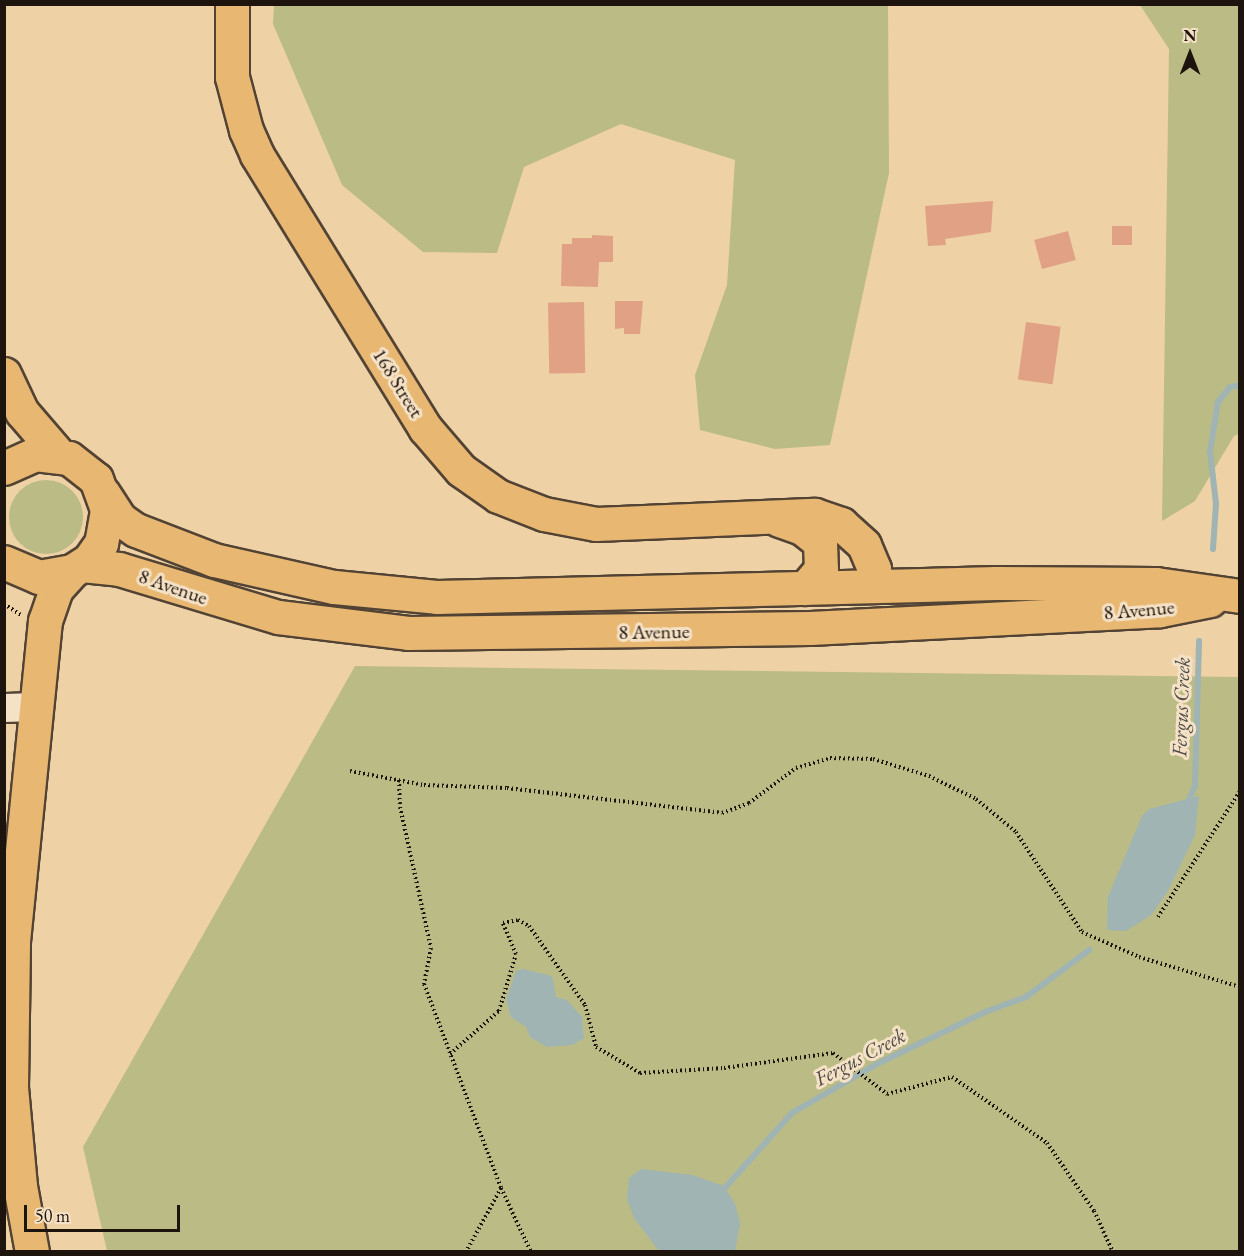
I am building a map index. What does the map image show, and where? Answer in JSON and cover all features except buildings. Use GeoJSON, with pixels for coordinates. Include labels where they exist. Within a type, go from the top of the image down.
{"type":"FeatureCollection","features":[{"type":"Feature","properties":{"kind":"main road","name":"168 Street"},"geometry":{"type":"LineString","coordinates":[[232,4],[232,77],[246,130],[257,155],[425,428],[461,470],[507,500],[544,514],[596,524],[763,515],[815,515],[842,524],[864,544],[874,569],[875,586]]}},
{"type":"Feature","properties":{"kind":"main road"},"geometry":{"type":"LineString","coordinates":[[4,374],[22,412],[59,454]]}},
{"type":"Feature","properties":{"kind":"main road"},"geometry":{"type":"LineString","coordinates":[[4,468],[28,455],[59,454]]}},
{"type":"Feature","properties":{"kind":"main road","name":"8 Avenue"},"geometry":{"type":"LineString","coordinates":[[59,454],[87,468],[120,519],[142,533],[214,560],[334,587],[437,597],[875,586],[1156,584],[1236,596]]}},
{"type":"Feature","properties":{"kind":"main road"},"geometry":{"type":"LineString","coordinates":[[32,1251],[15,1138],[10,1038],[19,708],[47,610],[56,589],[98,549],[106,531],[103,493]]}},
{"type":"Feature","properties":{"kind":"main road","name":"168 Street"},"geometry":{"type":"LineString","coordinates":[[763,515],[802,528],[820,542],[821,569],[805,588]]}},
{"type":"Feature","properties":{"kind":"main road","name":"8 Avenue"},"geometry":{"type":"LineString","coordinates":[[4,562],[39,577],[77,568],[124,570],[220,602],[294,620],[382,631],[472,634],[810,628],[1011,619],[1160,610],[1236,596]]}},
{"type":"Feature","properties":{"kind":"main road"},"geometry":{"type":"LineString","coordinates":[[472,634],[514,616],[813,612],[852,603],[875,586]]}},
{"type":"Feature","properties":{"kind":"path"},"geometry":{"type":"LineString","coordinates":[[350,771],[423,785],[507,788],[722,813],[749,802],[796,768],[830,758],[873,759],[929,776],[976,799],[1016,832],[1082,932],[1139,957],[1239,987]]}},
{"type":"Feature","properties":{"kind":"path"},"geometry":{"type":"LineString","coordinates":[[399,780],[400,807],[431,948],[423,984],[501,1188],[531,1251]]}},
{"type":"Feature","properties":{"kind":"path"},"geometry":{"type":"LineString","coordinates":[[1158,917],[1239,790]]}},
{"type":"Feature","properties":{"kind":"path"},"geometry":{"type":"LineString","coordinates":[[450,1054],[500,1011],[516,954],[503,923],[518,920],[529,926],[585,1005],[596,1047],[640,1073],[724,1068],[833,1053],[887,1094],[952,1077],[1047,1143],[1094,1211],[1113,1251]]}},
{"type":"Feature","properties":{"kind":"path"},"geometry":{"type":"LineString","coordinates":[[466,1251],[501,1188]]}},
{"type":"Feature","properties":{"kind":"green space"},"geometry":{"type":"Polygon","coordinates":[[[274,5],[888,5],[889,173],[830,445],[775,449],[700,430],[695,375],[727,285],[735,160],[621,124],[524,167],[497,253],[423,252],[342,185],[273,24],[274,5]]]}},
{"type":"Feature","properties":{"kind":"green space"},"geometry":{"type":"Polygon","coordinates":[[[1140,5],[1240,5],[1239,434],[1234,436],[1195,501],[1162,521],[1169,49],[1140,5]]]}},
{"type":"Feature","properties":{"kind":"green space"},"geometry":{"type":"Polygon","coordinates":[[[46,480],[60,483],[72,491],[80,503],[83,517],[80,531],[72,543],[60,551],[46,554],[32,551],[20,543],[12,531],[9,517],[12,503],[20,491],[32,483],[46,480]]]}},
{"type":"Feature","properties":{"kind":"green space"},"geometry":{"type":"Polygon","coordinates":[[[355,666],[1239,677],[1239,1251],[107,1251],[83,1147],[355,666]]]}},
{"type":"Feature","properties":{"kind":"shaded area"},"geometry":{"type":"Polygon","coordinates":[[[1199,796],[1195,835],[1168,891],[1151,915],[1126,931],[1107,930],[1108,897],[1142,816],[1149,809],[1199,796]]]}},
{"type":"Feature","properties":{"kind":"shaded area"},"geometry":{"type":"Polygon","coordinates":[[[523,969],[552,976],[556,997],[567,1000],[582,1017],[584,1038],[572,1045],[547,1047],[530,1037],[526,1027],[511,1017],[506,1000],[516,971],[523,969]]]}},
{"type":"Feature","properties":{"kind":"shaded area"},"geometry":{"type":"Polygon","coordinates":[[[641,1169],[692,1175],[724,1186],[736,1206],[740,1224],[735,1251],[659,1251],[634,1218],[627,1199],[629,1178],[641,1169]]]}},
{"type":"Feature","properties":{"kind":"waterway","name":"Fergus Creek"},"geometry":{"type":"LineString","coordinates":[[1213,549],[1216,504],[1210,451],[1218,402],[1230,387],[1240,385]]}},
{"type":"Feature","properties":{"kind":"waterway","name":"Fergus Creek"},"geometry":{"type":"LineString","coordinates":[[1187,804],[1195,786],[1199,641]]}},
{"type":"Feature","properties":{"kind":"waterway","name":"Fergus Creek"},"geometry":{"type":"LineString","coordinates":[[722,1191],[792,1113],[877,1064],[985,1012],[1026,997],[1089,950]]}}]}
